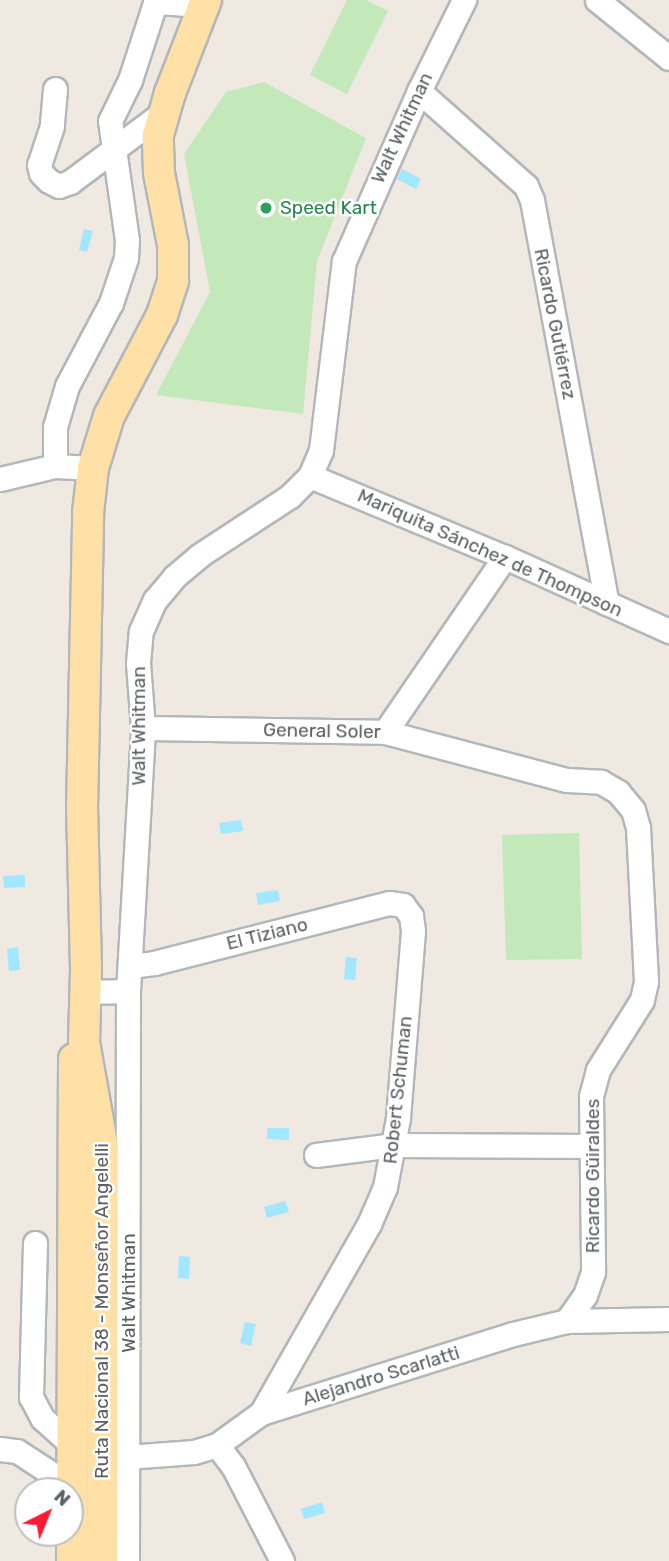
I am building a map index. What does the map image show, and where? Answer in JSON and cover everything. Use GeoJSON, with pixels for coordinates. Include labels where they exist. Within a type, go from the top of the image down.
{"type":"FeatureCollection","features":[{"type":"Feature","properties":{"kind":"main road","name":"Ruta Nacional 38 - Monseñor Angelelli"},"geometry":{"type":"LineString","coordinates":[[102,1561],[116,1458],[103,1149],[84,1042],[82,810],[85,574],[93,468],[109,416],[162,315],[173,281],[173,245],[157,153],[164,112],[205,3]]}},
{"type":"Feature","properties":{"kind":"main road","name":"Ruta Nacional 38 - Monseñor Angelelli"},"geometry":{"type":"LineString","coordinates":[[72,1477],[75,917],[82,810]]}},
{"type":"Feature","properties":{"kind":"main road"},"geometry":{"type":"LineString","coordinates":[[72,1211],[82,1256],[80,1433],[86,1448],[116,1458]]}},
{"type":"Feature","properties":{"kind":"main road"},"geometry":{"type":"LineString","coordinates":[[76,1477],[79,1469],[116,1458]]}},
{"type":"Feature","properties":{"kind":"street","name":"Walt Whitman"},"geometry":{"type":"LineString","coordinates":[[127,1561],[116,1458],[128,991],[143,728],[138,663],[141,631],[155,600],[174,577],[200,555],[290,496],[310,476],[321,450],[344,261],[419,91],[464,0]]}},
{"type":"Feature","properties":{"kind":"street"},"geometry":{"type":"LineString","coordinates":[[597,0],[669,58]]}},
{"type":"Feature","properties":{"kind":"street"},"geometry":{"type":"LineString","coordinates":[[55,466],[55,428],[67,386],[116,292],[126,258],[127,240],[110,121],[130,80],[156,1],[205,3]]}},
{"type":"Feature","properties":{"kind":"street"},"geometry":{"type":"LineString","coordinates":[[55,89],[52,126],[39,165],[41,173],[59,186],[70,182],[164,112]]}},
{"type":"Feature","properties":{"kind":"street","name":"Ricardo Gutiérrez"},"geometry":{"type":"LineString","coordinates":[[419,91],[526,186],[532,200],[607,603]]}},
{"type":"Feature","properties":{"kind":"street"},"geometry":{"type":"LineString","coordinates":[[0,479],[55,466],[93,468]]}},
{"type":"Feature","properties":{"kind":"street","name":"Mariquita Sánchez de Thompson"},"geometry":{"type":"LineString","coordinates":[[310,476],[505,557],[669,631]]}},
{"type":"Feature","properties":{"kind":"street"},"geometry":{"type":"LineString","coordinates":[[385,732],[505,557]]}},
{"type":"Feature","properties":{"kind":"street","name":"General Soler"},"geometry":{"type":"LineString","coordinates":[[143,728],[385,732],[567,780],[601,782],[618,792]]}},
{"type":"Feature","properties":{"kind":"street","name":"Ricardo Güiraldes"},"geometry":{"type":"LineString","coordinates":[[567,1321],[585,1296],[593,1272],[590,1096],[598,1070],[642,1000],[646,982],[638,828],[633,810],[618,792]]}},
{"type":"Feature","properties":{"kind":"street","name":"El Tiziano"},"geometry":{"type":"LineString","coordinates":[[130,967],[389,903],[403,905]]}},
{"type":"Feature","properties":{"kind":"street","name":"Robert Schuman"},"geometry":{"type":"LineString","coordinates":[[261,1413],[369,1224],[386,1187],[394,1146],[413,931],[411,916],[403,905]]}},
{"type":"Feature","properties":{"kind":"street"},"geometry":{"type":"LineString","coordinates":[[85,992],[128,991]]}},
{"type":"Feature","properties":{"kind":"street"},"geometry":{"type":"LineString","coordinates":[[316,1155],[394,1146],[591,1146]]}},
{"type":"Feature","properties":{"kind":"street"},"geometry":{"type":"LineString","coordinates":[[36,1243],[31,1397],[41,1418],[72,1445]]}},
{"type":"Feature","properties":{"kind":"street","name":"Alejandro Scarlatti"},"geometry":{"type":"LineString","coordinates":[[116,1458],[194,1452],[217,1445],[261,1413],[513,1334],[567,1321],[669,1319]]}},
{"type":"Feature","properties":{"kind":"street"},"geometry":{"type":"LineString","coordinates":[[217,1445],[233,1466],[282,1561]]}},
{"type":"Feature","properties":{"kind":"street"},"geometry":{"type":"LineString","coordinates":[[0,1449],[17,1451],[57,1477]]}},
{"type":"Feature","properties":{"kind":"green space"},"geometry":{"type":"Polygon","coordinates":[[[347,0],[366,0],[388,11],[347,94],[310,75],[347,0]]]}},
{"type":"Feature","properties":{"kind":"green space","name":"Speed Kart"},"geometry":{"type":"Polygon","coordinates":[[[264,82],[366,138],[317,261],[303,414],[156,395],[210,292],[184,154],[226,92],[264,82]]]}},
{"type":"Feature","properties":{"kind":"green space"},"geometry":{"type":"Polygon","coordinates":[[[579,833],[582,959],[506,960],[502,835],[579,833]]]}},
{"type":"Feature","properties":{"kind":"water"},"geometry":{"type":"Polygon","coordinates":[[[402,169],[421,179],[416,189],[397,179],[402,169]]]}},
{"type":"Feature","properties":{"kind":"water"},"geometry":{"type":"Polygon","coordinates":[[[84,229],[93,231],[87,252],[79,250],[84,229]]]}},
{"type":"Feature","properties":{"kind":"water"},"geometry":{"type":"Polygon","coordinates":[[[241,820],[243,831],[221,834],[219,823],[241,820]]]}},
{"type":"Feature","properties":{"kind":"water"},"geometry":{"type":"Polygon","coordinates":[[[25,875],[25,887],[4,888],[3,876],[25,875]]]}},
{"type":"Feature","properties":{"kind":"water"},"geometry":{"type":"Polygon","coordinates":[[[278,890],[280,901],[258,905],[256,893],[278,890]]]}},
{"type":"Feature","properties":{"kind":"water"},"geometry":{"type":"Polygon","coordinates":[[[18,947],[20,970],[9,971],[7,949],[18,947]]]}},
{"type":"Feature","properties":{"kind":"water"},"geometry":{"type":"Polygon","coordinates":[[[346,957],[357,958],[355,980],[344,979],[346,957]]]}},
{"type":"Feature","properties":{"kind":"water"},"geometry":{"type":"Polygon","coordinates":[[[267,1128],[289,1128],[289,1140],[267,1139],[267,1128]]]}},
{"type":"Feature","properties":{"kind":"water"},"geometry":{"type":"Polygon","coordinates":[[[285,1201],[289,1212],[267,1218],[264,1207],[285,1201]]]}},
{"type":"Feature","properties":{"kind":"water"},"geometry":{"type":"Polygon","coordinates":[[[179,1256],[190,1257],[189,1279],[178,1278],[179,1256]]]}},
{"type":"Feature","properties":{"kind":"water"},"geometry":{"type":"Polygon","coordinates":[[[245,1322],[256,1324],[251,1346],[240,1343],[245,1322]]]}},
{"type":"Feature","properties":{"kind":"water"},"geometry":{"type":"Polygon","coordinates":[[[322,1502],[325,1513],[304,1519],[301,1509],[322,1502]]]}},
{"type":"Feature","properties":{"kind":"place","name":"Speed Kart"},"geometry":{"type":"Point","coordinates":[266,208]}}]}
